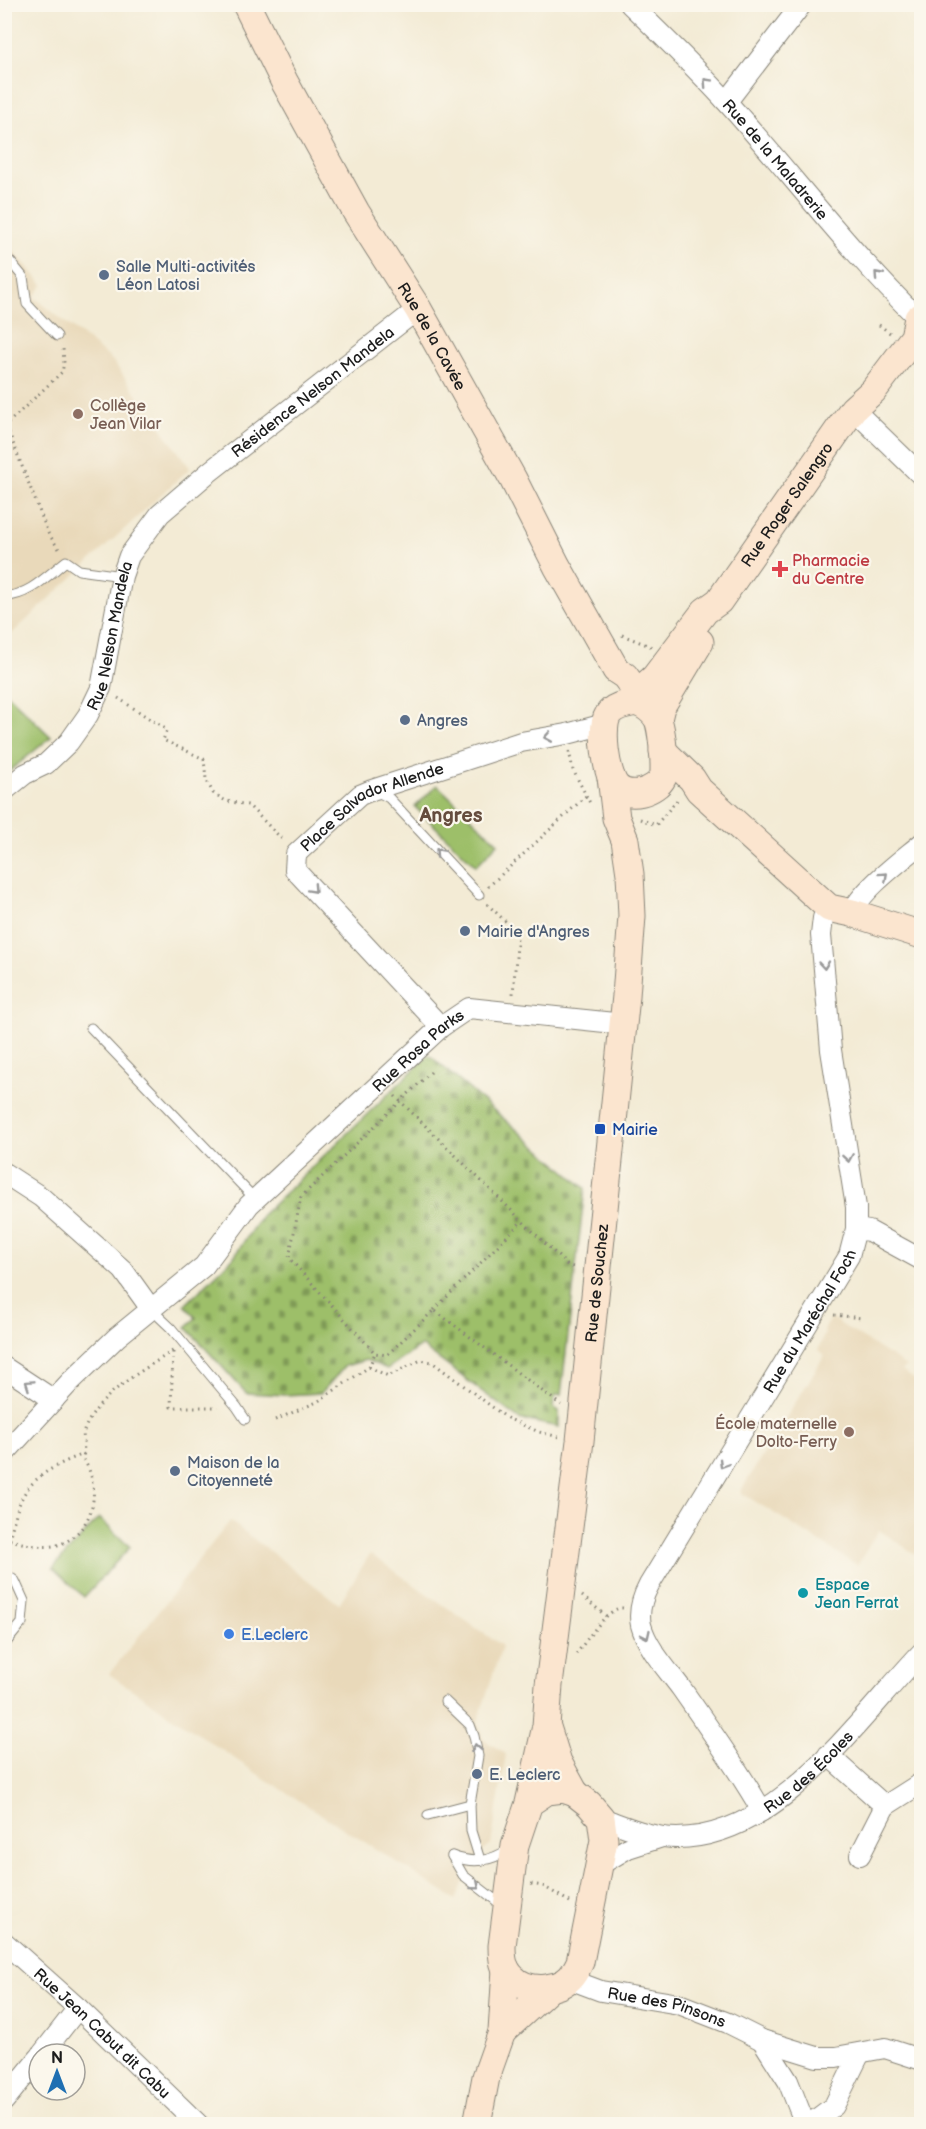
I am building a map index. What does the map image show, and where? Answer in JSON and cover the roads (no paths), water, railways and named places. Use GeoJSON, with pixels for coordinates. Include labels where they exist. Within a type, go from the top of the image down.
{"type":"FeatureCollection","features":[{"type":"Feature","properties":{"kind":"main road","name":"Rue de la Cavée"},"geometry":{"type":"LineString","coordinates":[[246,4],[284,81],[356,212],[418,309],[616,670],[616,697],[622,707]]}},
{"type":"Feature","properties":{"kind":"main road","name":"Rue Roger Salengro"},"geometry":{"type":"LineString","coordinates":[[622,707],[655,677],[705,611],[719,601],[853,410],[861,385],[898,331],[902,326],[920,316]]}},
{"type":"Feature","properties":{"kind":"main road","name":"Rue Roger Salengro"},"geometry":{"type":"LineString","coordinates":[[658,719],[661,707],[713,623],[719,601]]}},
{"type":"Feature","properties":{"kind":"main road"},"geometry":{"type":"LineString","coordinates":[[625,840],[652,787],[664,773],[658,719],[645,705],[622,707],[607,764],[617,787],[637,793],[652,787],[699,790]]}},
{"type":"Feature","properties":{"kind":"main road"},"geometry":{"type":"LineString","coordinates":[[663,751],[692,779],[699,790],[841,910],[921,936]]}},
{"type":"Feature","properties":{"kind":"main road","name":"Rue de Souchez"},"geometry":{"type":"LineString","coordinates":[[506,1969],[502,1959],[502,1946],[515,1845],[529,1803],[546,1726],[549,1685],[580,1441],[624,1024],[632,916],[630,874],[625,840],[616,818],[611,777]]}},
{"type":"Feature","properties":{"kind":"main road","name":"Rue de Souchez"},"geometry":{"type":"LineString","coordinates":[[546,1726],[558,1762],[575,1793],[602,1818]]}},
{"type":"Feature","properties":{"kind":"main road"},"geometry":{"type":"LineString","coordinates":[[529,1803],[547,1791],[563,1789],[575,1793]]}},
{"type":"Feature","properties":{"kind":"main road"},"geometry":{"type":"LineString","coordinates":[[502,2032],[560,1983],[580,1962],[604,1840],[602,1818]]}},
{"type":"Feature","properties":{"kind":"main road"},"geometry":{"type":"LineString","coordinates":[[506,1969],[518,1983],[538,1988],[560,1983]]}},
{"type":"Feature","properties":{"kind":"main road"},"geometry":{"type":"LineString","coordinates":[[477,2124],[486,2077],[502,2032],[506,1969]]}},
{"type":"Feature","properties":{"kind":"street","name":"Rue de la Maladrerie"},"geometry":{"type":"LineString","coordinates":[[630,4],[725,100],[804,194],[900,300],[920,316]]}},
{"type":"Feature","properties":{"kind":"street"},"geometry":{"type":"LineString","coordinates":[[725,100],[802,4]]}},
{"type":"Feature","properties":{"kind":"street","name":"Résidence Nelson Mandela"},"geometry":{"type":"LineString","coordinates":[[207,473],[418,309]]}},
{"type":"Feature","properties":{"kind":"street"},"geometry":{"type":"LineString","coordinates":[[853,410],[921,476]]}},
{"type":"Feature","properties":{"kind":"street","name":"Rue Nelson Mandela"},"geometry":{"type":"LineString","coordinates":[[4,791],[25,774],[46,764],[69,742],[88,715],[101,688],[122,576],[129,556],[160,514],[207,473]]}},
{"type":"Feature","properties":{"kind":"street","name":"Place Salvador Allende"},"geometry":{"type":"LineString","coordinates":[[441,1027],[295,870],[296,854],[360,795],[521,742],[567,734],[622,707]]}},
{"type":"Feature","properties":{"kind":"street"},"geometry":{"type":"LineString","coordinates":[[841,910],[855,905],[866,892],[921,843]]}},
{"type":"Feature","properties":{"kind":"street","name":"Rue du Maréchal Foch"},"geometry":{"type":"LineString","coordinates":[[762,1811],[742,1776],[654,1651],[641,1625],[640,1611],[642,1597],[649,1585],[849,1256],[855,1229],[856,1207],[831,1050],[821,935],[823,918],[841,910]]}},
{"type":"Feature","properties":{"kind":"street","name":"Rue Rosa Parks"},"geometry":{"type":"LineString","coordinates":[[4,1454],[70,1382],[117,1337],[204,1266],[255,1199],[441,1027],[469,1008],[624,1024]]}},
{"type":"Feature","properties":{"kind":"street"},"geometry":{"type":"LineString","coordinates":[[4,1173],[41,1197],[123,1270],[151,1310]]}},
{"type":"Feature","properties":{"kind":"street"},"geometry":{"type":"LineString","coordinates":[[855,1229],[869,1231],[921,1260]]}},
{"type":"Feature","properties":{"kind":"street"},"geometry":{"type":"LineString","coordinates":[[4,1367],[54,1400]]}},
{"type":"Feature","properties":{"kind":"street","name":"Rue des Écoles"},"geometry":{"type":"LineString","coordinates":[[662,1837],[696,1836],[726,1830],[782,1798],[846,1738],[921,1652]]}},
{"type":"Feature","properties":{"kind":"street"},"geometry":{"type":"LineString","coordinates":[[828,1755],[885,1806]]}},
{"type":"Feature","properties":{"kind":"street"},"geometry":{"type":"LineString","coordinates":[[860,1855],[885,1806],[921,1783]]}},
{"type":"Feature","properties":{"kind":"street"},"geometry":{"type":"LineString","coordinates":[[602,1818],[662,1837]]}},
{"type":"Feature","properties":{"kind":"street"},"geometry":{"type":"LineString","coordinates":[[598,1866],[628,1848],[662,1837]]}},
{"type":"Feature","properties":{"kind":"street","name":"Rue Jean Cabut dit Cabu"},"geometry":{"type":"LineString","coordinates":[[4,1942],[78,2008],[198,2124]]}},
{"type":"Feature","properties":{"kind":"street","name":"Rue des Pinsons"},"geometry":{"type":"LineString","coordinates":[[560,1983],[679,2004],[728,2023],[762,2040],[817,2057],[836,2057],[885,2048],[921,2060]]}},
{"type":"Feature","properties":{"kind":"street"},"geometry":{"type":"LineString","coordinates":[[51,2042],[78,2008]]}},
{"type":"Feature","properties":{"kind":"street"},"geometry":{"type":"LineString","coordinates":[[762,2040],[788,2081],[805,2124]]}},
{"type":"Feature","properties":{"kind":"street"},"geometry":{"type":"LineString","coordinates":[[810,2124],[834,2106],[860,2053]]}},
{"type":"Feature","properties":{"kind":"street"},"geometry":{"type":"LineString","coordinates":[[4,2101],[27,2073]]}},
{"type":"Feature","properties":{"kind":"lane"},"geometry":{"type":"LineString","coordinates":[[4,254],[23,277],[27,304],[57,336]]}},
{"type":"Feature","properties":{"kind":"lane"},"geometry":{"type":"LineString","coordinates":[[4,596],[23,593],[66,561],[79,570],[122,576]]}},
{"type":"Feature","properties":{"kind":"lane"},"geometry":{"type":"LineString","coordinates":[[372,790],[390,798],[479,895]]}},
{"type":"Feature","properties":{"kind":"lane"},"geometry":{"type":"LineString","coordinates":[[91,1028],[255,1199]]}},
{"type":"Feature","properties":{"kind":"lane"},"geometry":{"type":"LineString","coordinates":[[151,1310],[171,1328],[245,1419]]}},
{"type":"Feature","properties":{"kind":"lane"},"geometry":{"type":"LineString","coordinates":[[4,1573],[15,1581],[24,1601],[22,1623],[4,1645]]}},
{"type":"Feature","properties":{"kind":"lane"},"geometry":{"type":"LineString","coordinates":[[445,1701],[470,1725],[474,1736],[478,1756],[470,1804],[471,1831],[480,1860]]}},
{"type":"Feature","properties":{"kind":"lane"},"geometry":{"type":"LineString","coordinates":[[428,1815],[470,1804]]}},
{"type":"Feature","properties":{"kind":"lane"},"geometry":{"type":"LineString","coordinates":[[507,1909],[464,1875],[452,1856],[467,1862],[480,1860],[497,1857],[515,1845]]}},
{"type":"Feature","properties":{"kind":"place","name":"Salle Multi-activités Léon Latosi"},"geometry":{"type":"Point","coordinates":[104,275]}},
{"type":"Feature","properties":{"kind":"place","name":"Collège Jean Vilar"},"geometry":{"type":"Point","coordinates":[78,414]}},
{"type":"Feature","properties":{"kind":"place","name":"Pharmacie du Centre"},"geometry":{"type":"Point","coordinates":[780,569]}},
{"type":"Feature","properties":{"kind":"place","name":"Angres"},"geometry":{"type":"Point","coordinates":[405,720]}},
{"type":"Feature","properties":{"kind":"place","name":"Mairie d'Angres"},"geometry":{"type":"Point","coordinates":[465,931]}},
{"type":"Feature","properties":{"kind":"place","name":"Mairie"},"geometry":{"type":"Point","coordinates":[600,1129]}},
{"type":"Feature","properties":{"kind":"place","name":"École maternelle Dolto-Ferry"},"geometry":{"type":"Point","coordinates":[849,1432]}},
{"type":"Feature","properties":{"kind":"place","name":"Maison de la Citoyenneté"},"geometry":{"type":"Point","coordinates":[175,1471]}},
{"type":"Feature","properties":{"kind":"place","name":"Espace Jean Ferrat"},"geometry":{"type":"Point","coordinates":[803,1593]}},
{"type":"Feature","properties":{"kind":"place","name":"E.Leclerc"},"geometry":{"type":"Point","coordinates":[229,1634]}},
{"type":"Feature","properties":{"kind":"place","name":"E. Leclerc"},"geometry":{"type":"Point","coordinates":[477,1774]}},
{"type":"Feature","properties":{"kind":"district","name":"Angres"},"geometry":{"type":"Point","coordinates":[451,815]}}]}
